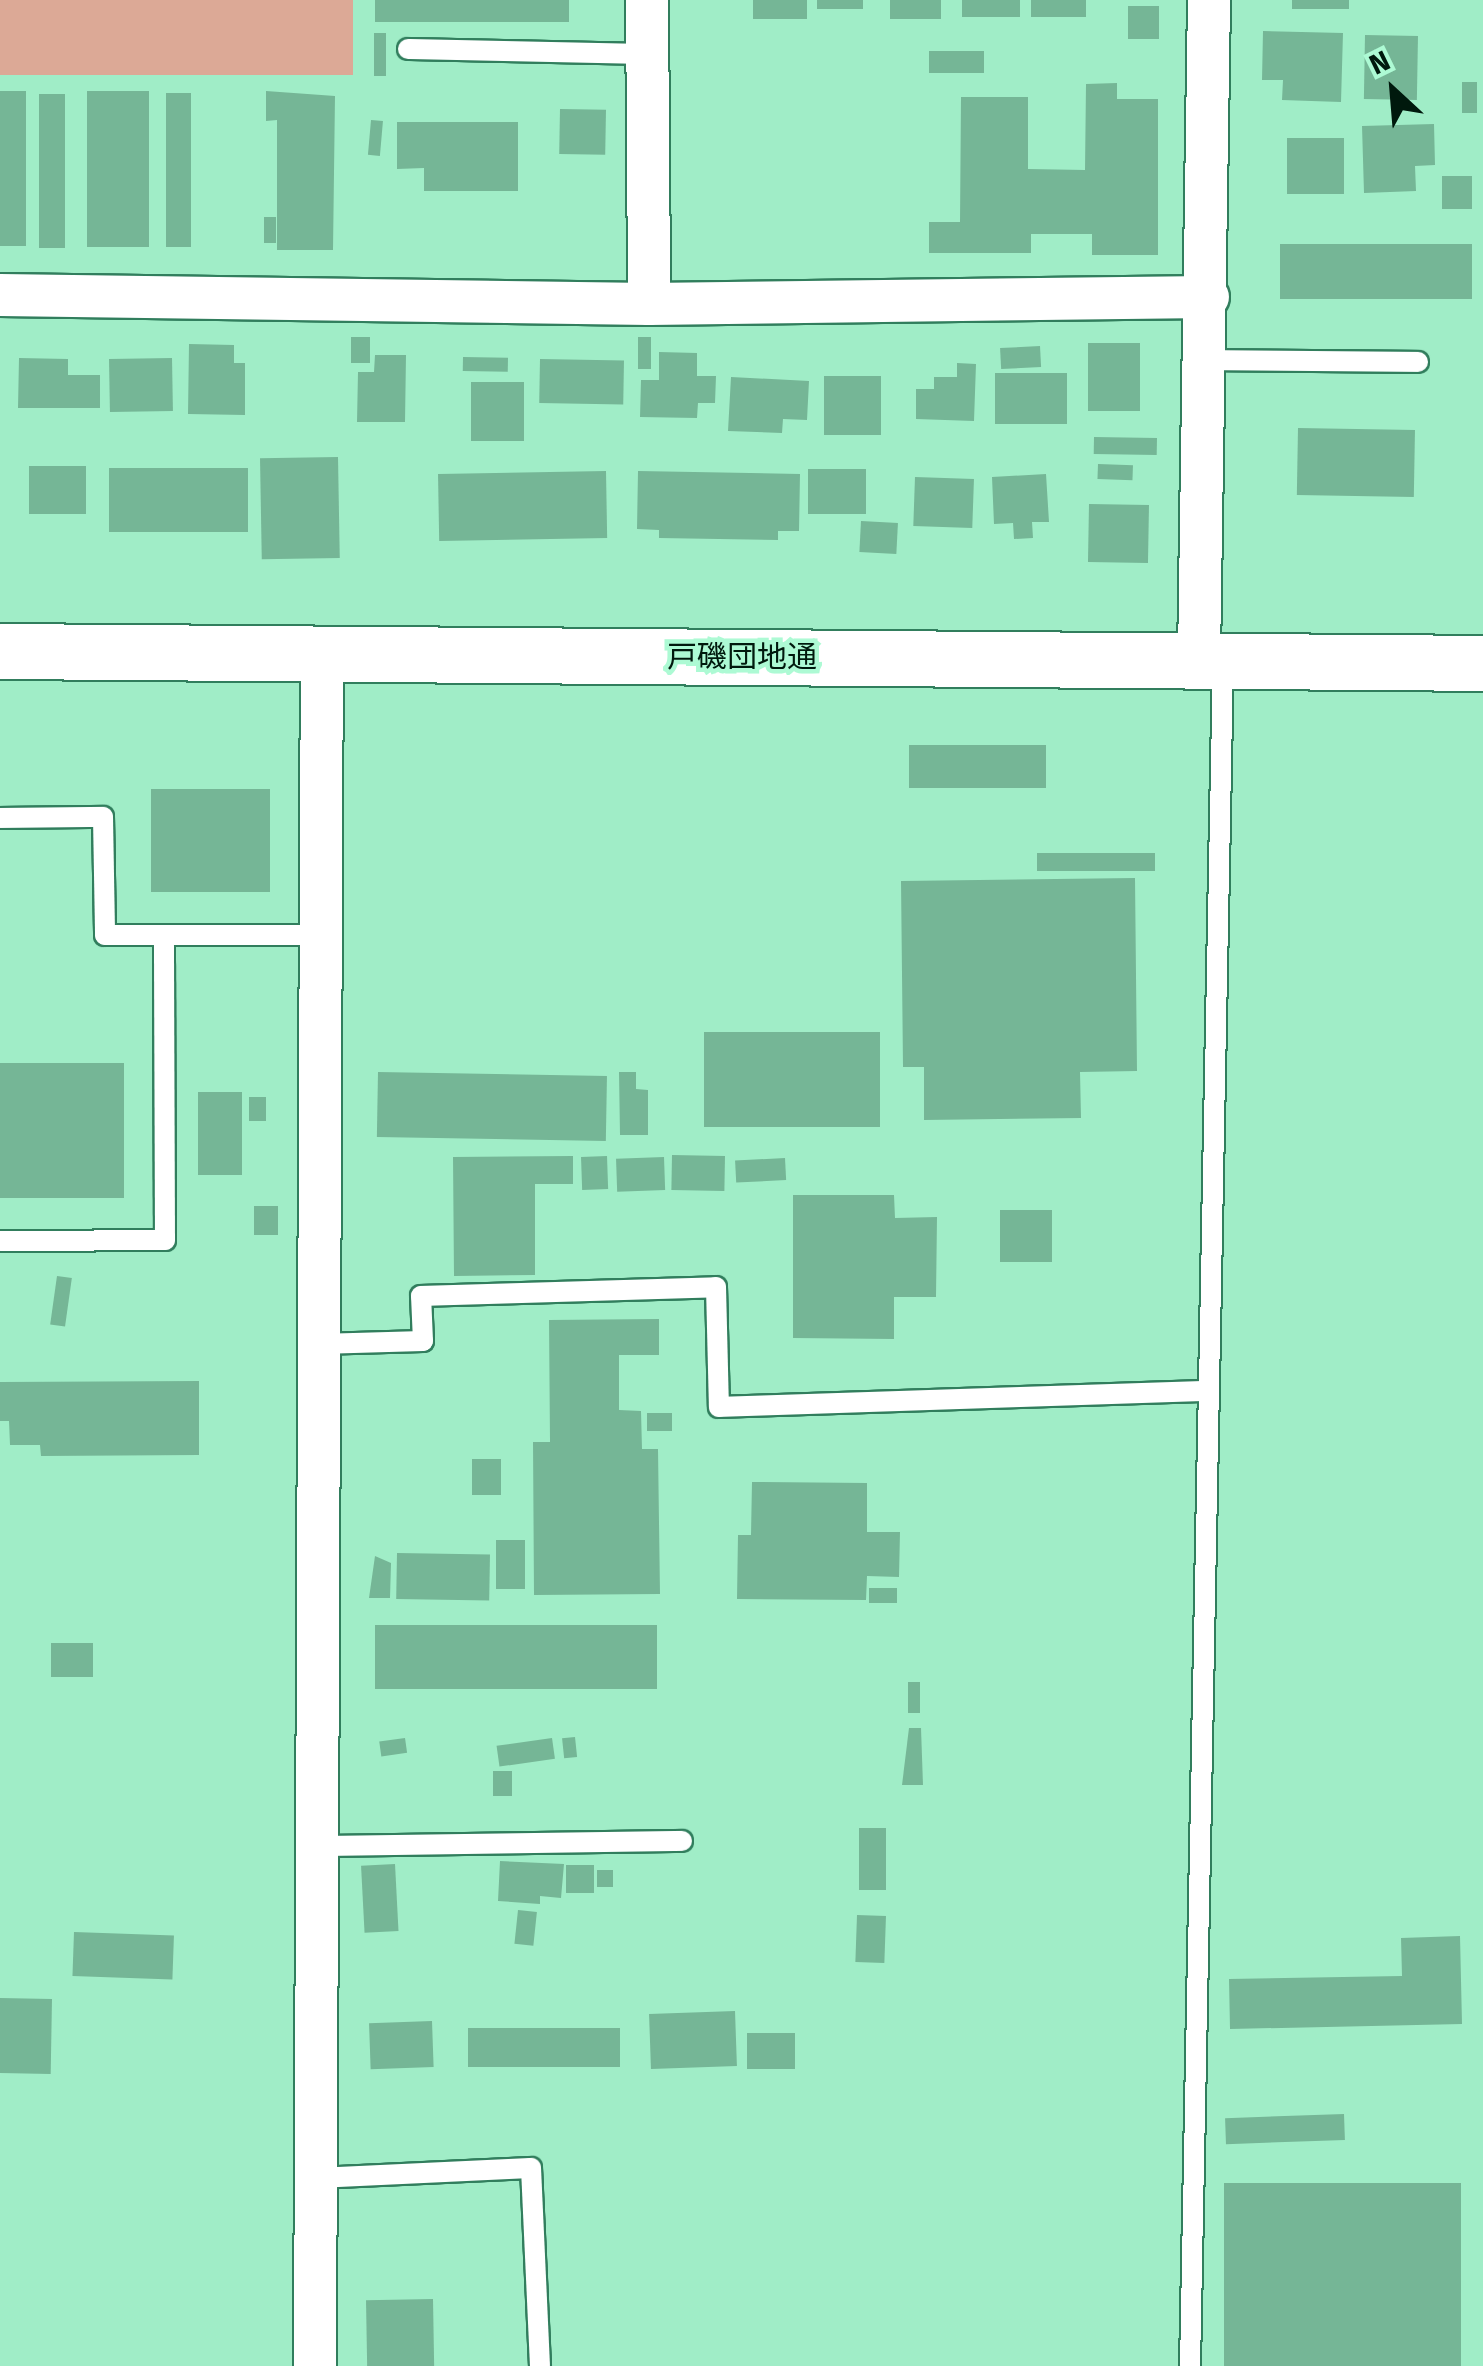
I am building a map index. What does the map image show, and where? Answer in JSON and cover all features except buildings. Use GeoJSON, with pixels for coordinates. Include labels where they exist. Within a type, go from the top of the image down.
{"type":"FeatureCollection","features":[{"type":"Feature","properties":{"kind":"street"},"geometry":{"type":"LineString","coordinates":[[647,0],[649,304]]}},
{"type":"Feature","properties":{"kind":"street"},"geometry":{"type":"LineString","coordinates":[[1209,0],[1206,360],[1211,658]]}},
{"type":"Feature","properties":{"kind":"street"},"geometry":{"type":"LineString","coordinates":[[0,295],[649,304],[1208,298]]}},
{"type":"Feature","properties":{"kind":"street","name":"戸磯団地通"},"geometry":{"type":"LineString","coordinates":[[0,651],[1483,663]]}},
{"type":"Feature","properties":{"kind":"street"},"geometry":{"type":"LineString","coordinates":[[315,2366],[322,656]]}},
{"type":"Feature","properties":{"kind":"lane"},"geometry":{"type":"LineString","coordinates":[[408,49],[647,54]]}},
{"type":"Feature","properties":{"kind":"lane"},"geometry":{"type":"LineString","coordinates":[[1206,360],[1418,362]]}},
{"type":"Feature","properties":{"kind":"lane"},"geometry":{"type":"LineString","coordinates":[[1190,2366],[1208,1391],[1211,658]]}},
{"type":"Feature","properties":{"kind":"lane"},"geometry":{"type":"LineString","coordinates":[[0,818],[103,817],[105,934],[320,935]]}},
{"type":"Feature","properties":{"kind":"lane"},"geometry":{"type":"LineString","coordinates":[[0,1241],[164,1240],[164,936]]}},
{"type":"Feature","properties":{"kind":"lane"},"geometry":{"type":"LineString","coordinates":[[319,1344],[423,1340],[421,1296],[716,1288],[719,1407],[1208,1391]]}},
{"type":"Feature","properties":{"kind":"lane"},"geometry":{"type":"LineString","coordinates":[[317,1846],[682,1842]]}},
{"type":"Feature","properties":{"kind":"lane"},"geometry":{"type":"LineString","coordinates":[[316,2178],[532,2168],[540,2366]]}},
{"type":"Feature","properties":{"kind":"shaded area"},"geometry":{"type":"Polygon","coordinates":[[[0,0],[353,0],[353,75],[0,75],[0,0]]]}}]}
